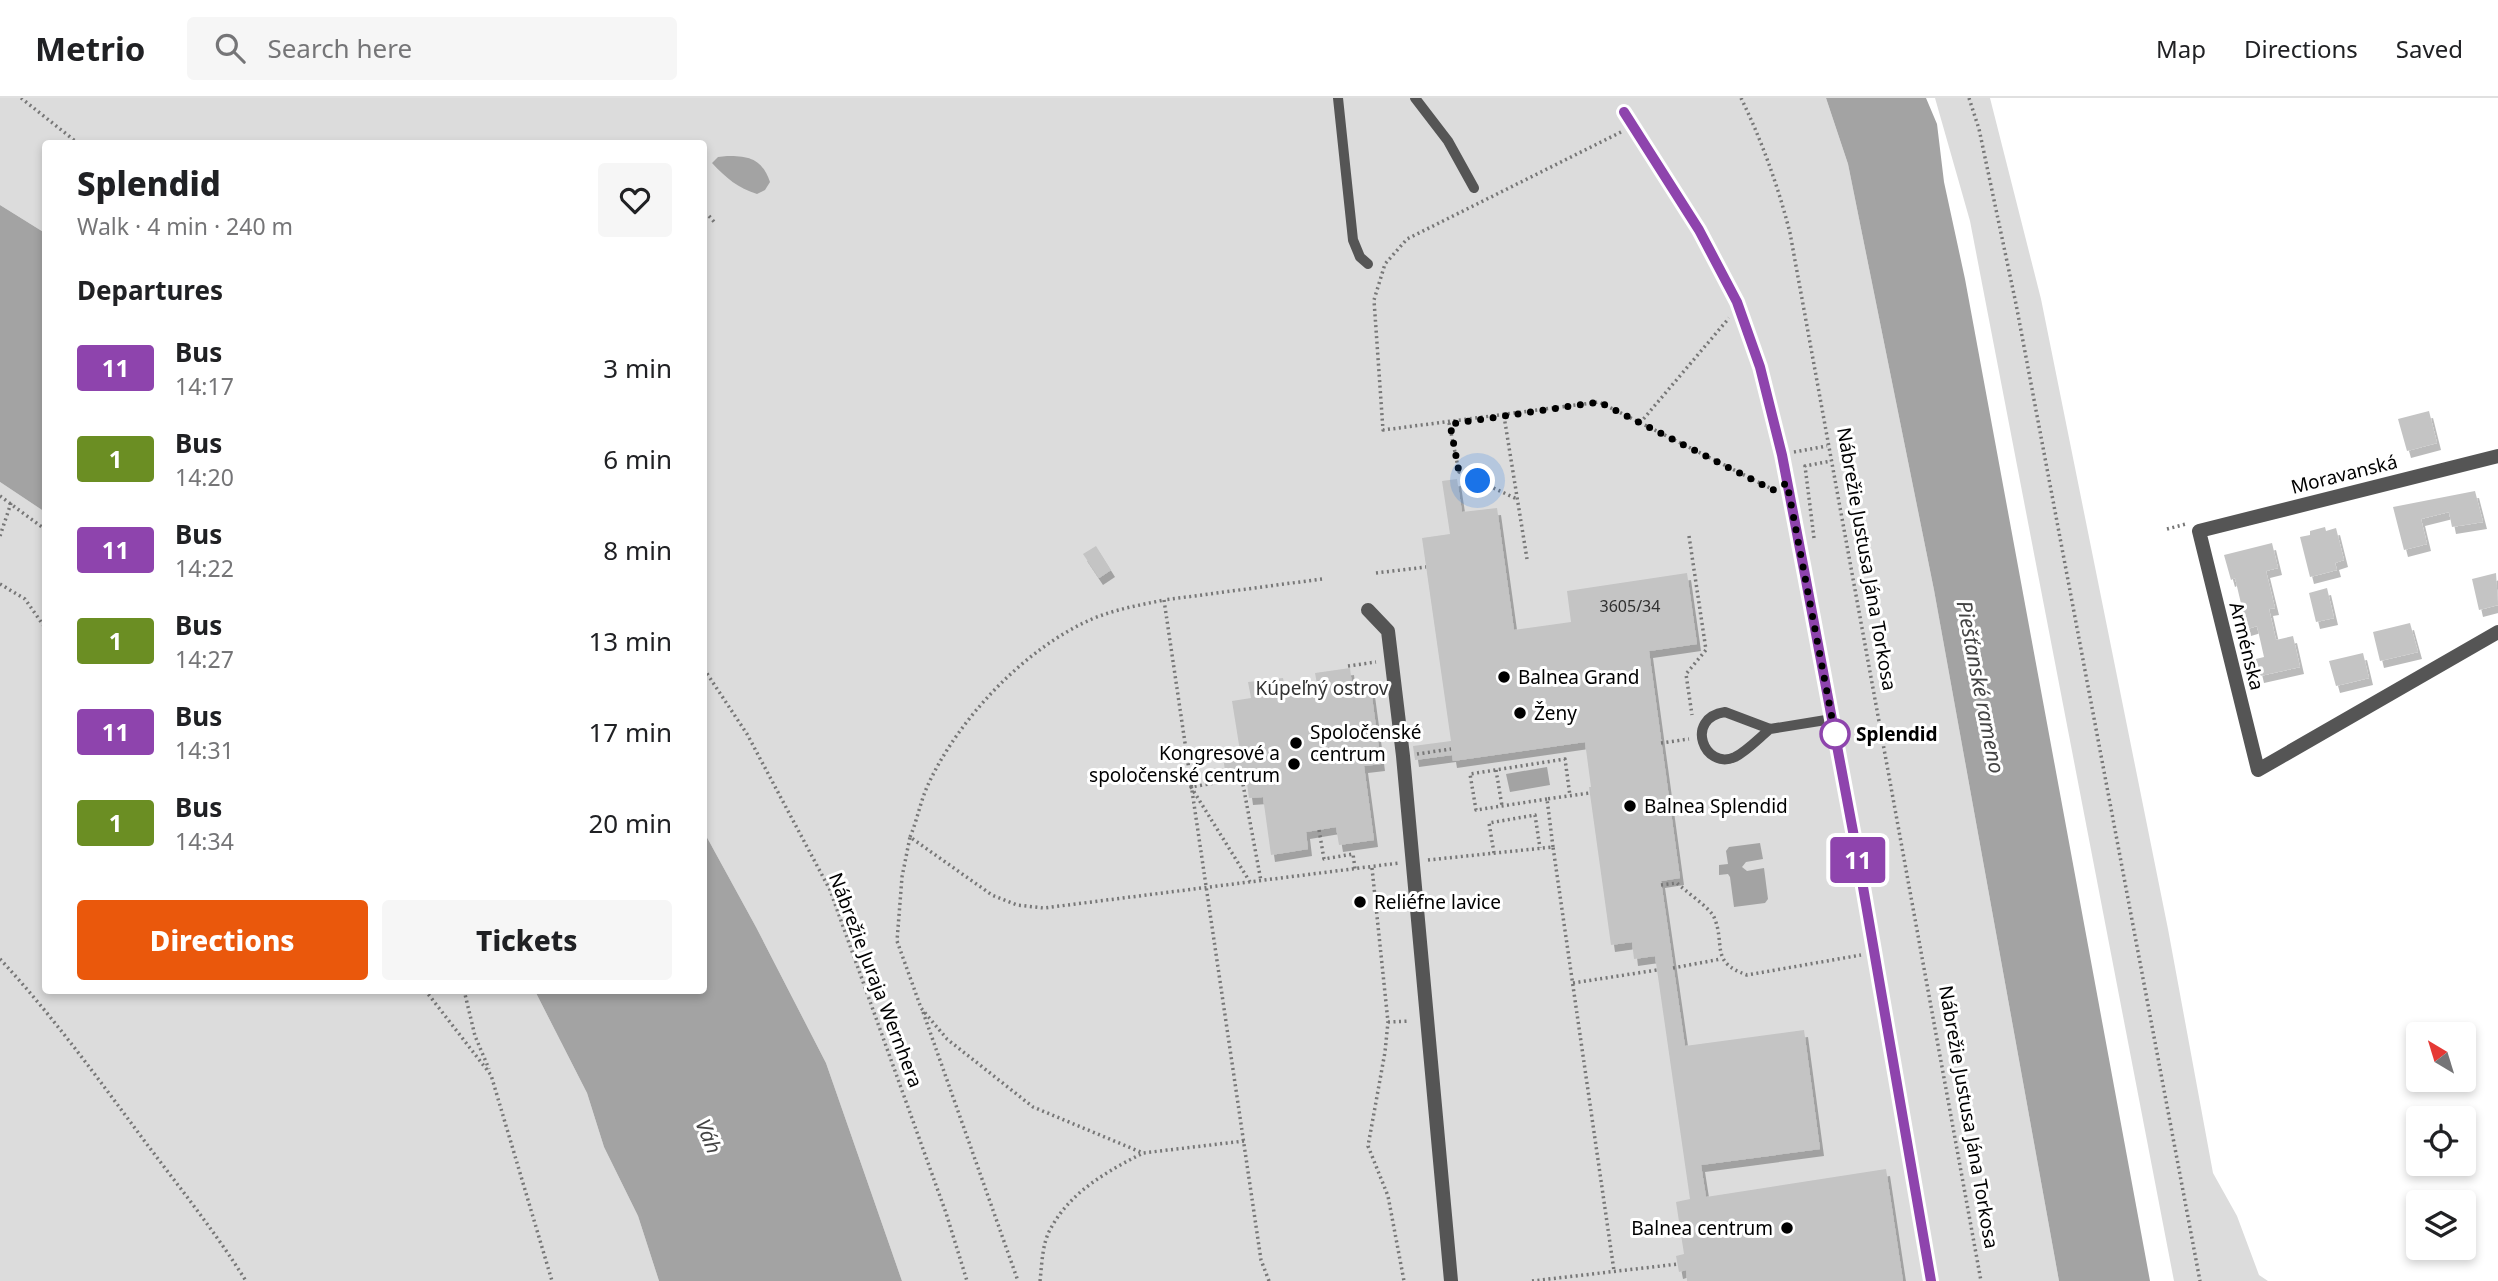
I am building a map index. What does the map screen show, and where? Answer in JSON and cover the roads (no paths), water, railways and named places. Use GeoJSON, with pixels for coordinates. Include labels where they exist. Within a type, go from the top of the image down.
{"type":"FeatureCollection","features":[{"type":"Feature","properties":{"kind":"street","name":"Moravanská"},"geometry":{"type":"LineString","coordinates":[[2199,531],[2498,456]]}},
{"type":"Feature","properties":{"kind":"street","name":"Arménska"},"geometry":{"type":"LineString","coordinates":[[2199,531],[2258,770],[2498,632]]}},
{"type":"Feature","properties":{"kind":"street"},"geometry":{"type":"LineString","coordinates":[[1368,610],[1388,631],[1392,660],[1451,1281]]}},
{"type":"Feature","properties":{"kind":"lane"},"geometry":{"type":"LineString","coordinates":[[1338,98],[1353,240],[1360,257],[1368,264]]}},
{"type":"Feature","properties":{"kind":"lane"},"geometry":{"type":"LineString","coordinates":[[1415,98],[1448,141],[1474,188]]}},
{"type":"Feature","properties":{"kind":"lane"},"geometry":{"type":"LineString","coordinates":[[1624,112],[1699,230],[1737,302],[1760,367],[1787,483],[1832,719],[1931,1281]]}},
{"type":"Feature","properties":{"kind":"lane"},"geometry":{"type":"LineString","coordinates":[[1770,729],[1725,712],[1718,713],[1705,723],[1698,738],[1713,756],[1728,759],[1735,757],[1770,729],[1832,719]]}},
{"type":"Feature","properties":{"kind":"water","name":"Piešťanské rameno"},"geometry":{"type":"Polygon","coordinates":[[[1826,98],[1926,98],[1937,124],[1944,182],[1965,279],[2150,1281],[2059,1281],[1934,590],[1848,164],[1826,98]]]}},
{"type":"Feature","properties":{"kind":"water"},"geometry":{"type":"Polygon","coordinates":[[[718,157],[749,158],[759,164],[770,182],[765,190],[757,194],[744,189],[727,178],[712,163],[718,157]]]}},
{"type":"Feature","properties":{"kind":"water"},"geometry":{"type":"Polygon","coordinates":[[[0,205],[42,231],[42,510],[0,482],[0,205]]]}},
{"type":"Feature","properties":{"kind":"water"},"geometry":{"type":"Polygon","coordinates":[[[1547,767],[1550,785],[1510,792],[1506,774],[1547,767]]]}},
{"type":"Feature","properties":{"kind":"water","name":"Váh"},"geometry":{"type":"Polygon","coordinates":[[[707,837],[826,1063],[902,1281],[659,1281],[638,1216],[604,1147],[587,1093],[537,994],[707,994],[707,837]]]}},
{"type":"Feature","properties":{"kind":"water"},"geometry":{"type":"Polygon","coordinates":[[[1760,843],[1763,859],[1746,862],[1742,867],[1747,871],[1764,868],[1768,899],[1765,903],[1734,907],[1730,877],[1728,874],[1719,875],[1719,865],[1728,864],[1726,851],[1729,847],[1760,843]]]}},
{"type":"Feature","properties":{"kind":"place","name":"Balnea Grand"},"geometry":{"type":"Point","coordinates":[1504,677]}},
{"type":"Feature","properties":{"kind":"place","name":"Ženy"},"geometry":{"type":"Point","coordinates":[1520,713]}},
{"type":"Feature","properties":{"kind":"place","name":"Splendid"},"geometry":{"type":"Point","coordinates":[1835,734]}},
{"type":"Feature","properties":{"kind":"place","name":"Spoločenské centrum"},"geometry":{"type":"Point","coordinates":[1296,743]}},
{"type":"Feature","properties":{"kind":"place","name":"Kongresové a spoločenské centrum"},"geometry":{"type":"Point","coordinates":[1294,764]}},
{"type":"Feature","properties":{"kind":"place","name":"Balnea Splendid"},"geometry":{"type":"Point","coordinates":[1630,806]}},
{"type":"Feature","properties":{"kind":"place","name":"Reliéfne lavice"},"geometry":{"type":"Point","coordinates":[1360,902]}},
{"type":"Feature","properties":{"kind":"place","name":"Balnea centrum"},"geometry":{"type":"Point","coordinates":[1787,1228]}},
{"type":"Feature","properties":{"kind":"park label","name":"Kúpeľný ostrov"},"geometry":{"type":"Point","coordinates":[1322,688]}}]}
